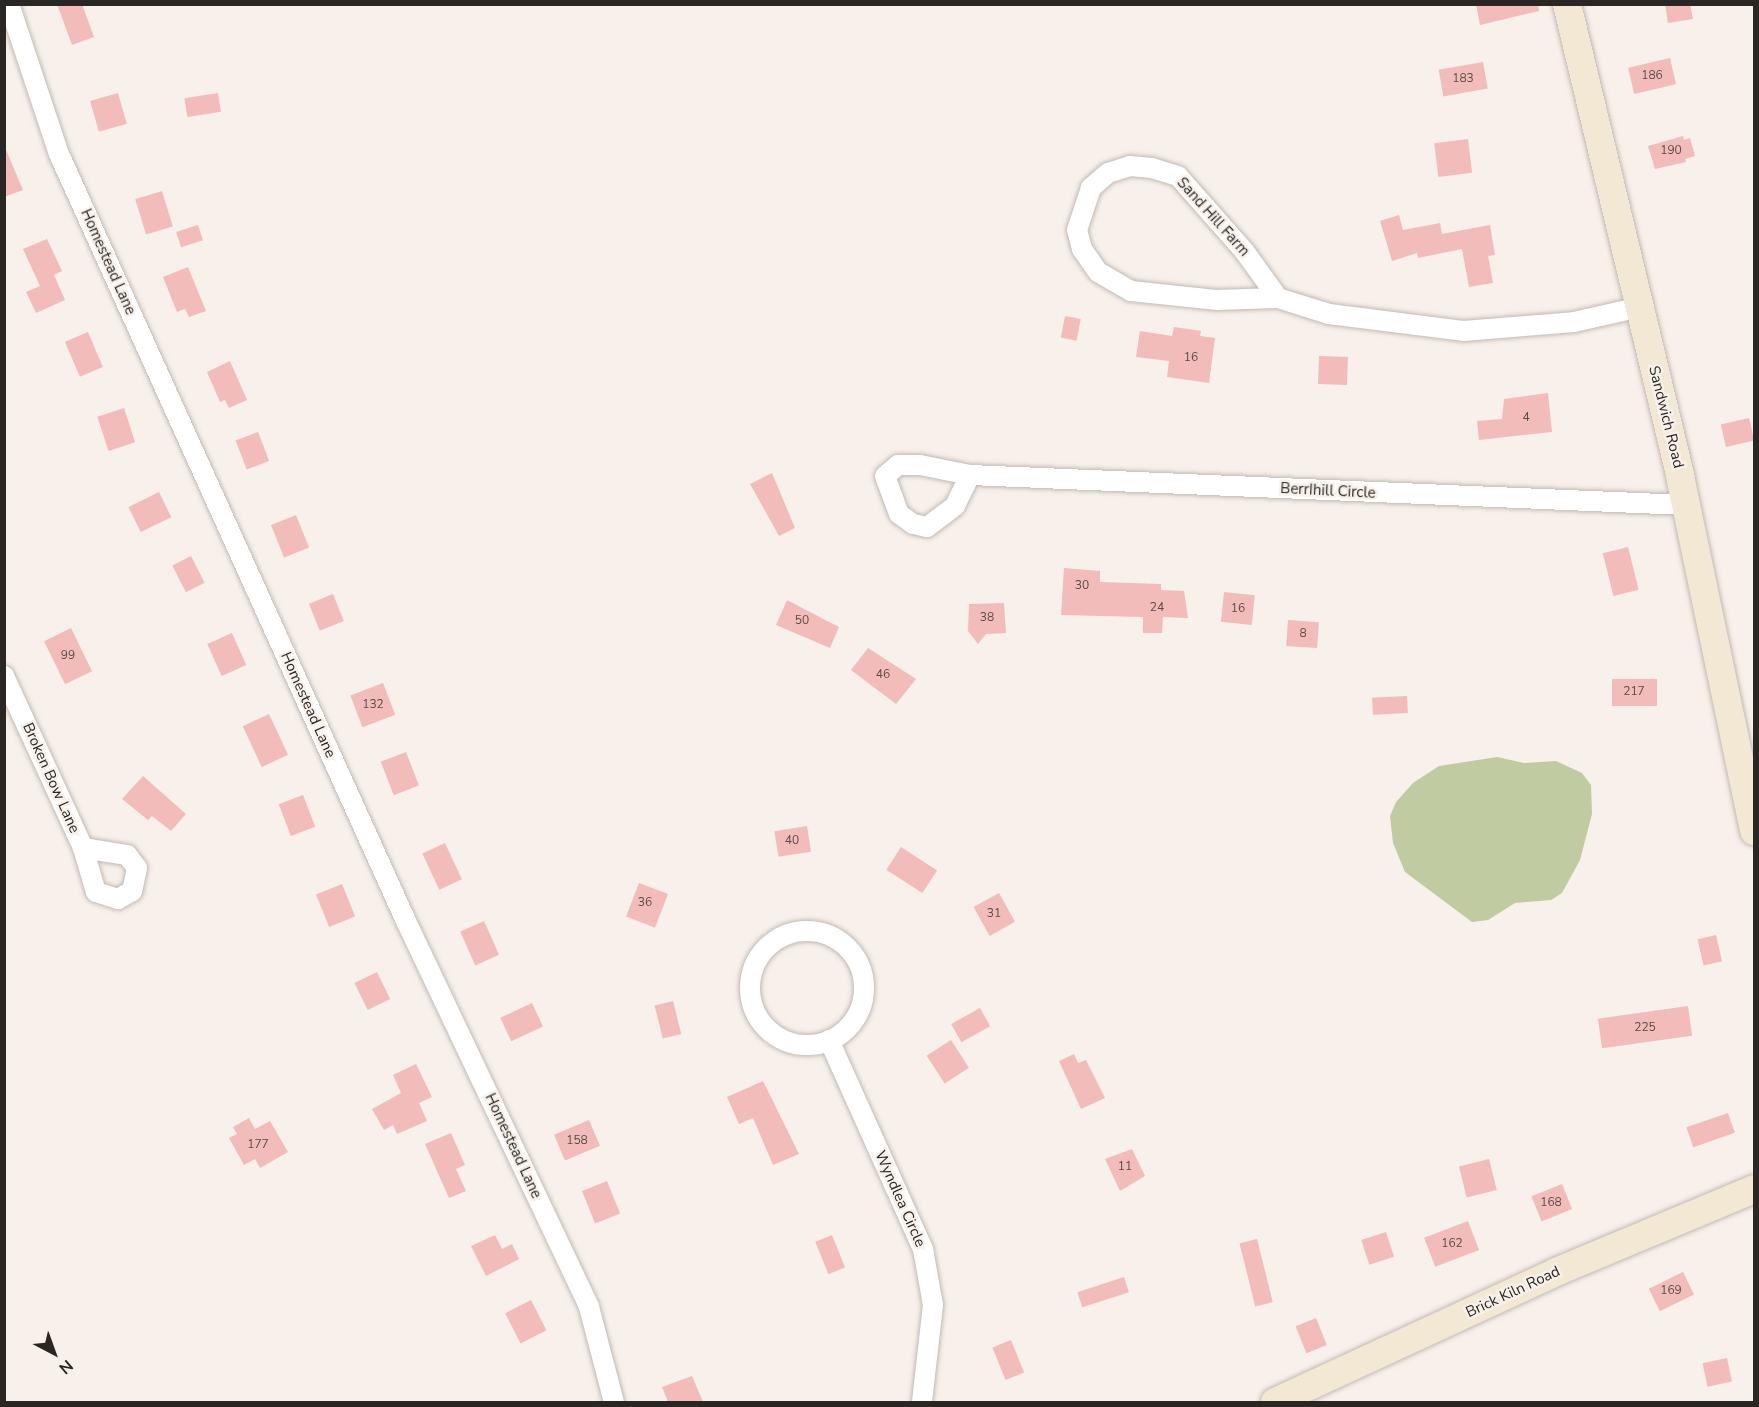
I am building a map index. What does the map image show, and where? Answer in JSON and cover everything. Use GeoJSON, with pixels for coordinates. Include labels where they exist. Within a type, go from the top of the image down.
{"type":"FeatureCollection","features":[{"type":"Feature","properties":{"kind":"main road","name":"Sandwich Road"},"geometry":{"type":"LineString","coordinates":[[1567,4],[1686,505],[1755,831]]}},
{"type":"Feature","properties":{"kind":"main road","name":"Brick Kiln Road"},"geometry":{"type":"LineString","coordinates":[[1275,1402],[1556,1272],[1755,1189]]}},
{"type":"Feature","properties":{"kind":"street","name":"Homestead Lane"},"geometry":{"type":"LineString","coordinates":[[9,4],[64,164],[405,919],[589,1307],[614,1402]]}},
{"type":"Feature","properties":{"kind":"street","name":"Sand Hill Farm"},"geometry":{"type":"LineString","coordinates":[[1278,298],[1245,252],[1178,176],[1152,168],[1130,166],[1108,172],[1091,188],[1077,230],[1092,267],[1109,281],[1131,291],[1165,297],[1278,298],[1329,314],[1463,331],[1574,322],[1640,307]]}},
{"type":"Feature","properties":{"kind":"street","name":"BerrIhill Circle"},"geometry":{"type":"LineString","coordinates":[[970,475],[1686,505]]}},
{"type":"Feature","properties":{"kind":"street","name":"Broken Bow Lane"},"geometry":{"type":"LineString","coordinates":[[4,676],[83,848]]}},
{"type":"Feature","properties":{"kind":"street"},"geometry":{"type":"LineString","coordinates":[[807,929],[828,936],[845,946],[862,967],[864,991],[854,1019],[829,1040],[799,1045],[783,1042],[760,1022],[751,1003],[752,976],[765,948],[784,933],[807,929]]}},
{"type":"Feature","properties":{"kind":"street","name":"Wyndlea Circle"},"geometry":{"type":"LineString","coordinates":[[829,1040],[923,1250],[933,1305],[922,1402]]}},
{"type":"Feature","properties":{"kind":"green space"},"geometry":{"type":"Polygon","coordinates":[[[1497,757],[1524,763],[1556,761],[1582,773],[1591,785],[1592,814],[1580,860],[1562,893],[1551,900],[1515,903],[1488,920],[1472,922],[1405,872],[1393,843],[1390,816],[1396,802],[1413,783],[1439,766],[1497,757]]]}},
{"type":"Feature","properties":{"kind":"building"},"geometry":{"type":"Polygon","coordinates":[[[57,4],[82,4],[94,37],[72,45],[57,4]]]}},
{"type":"Feature","properties":{"kind":"building"},"geometry":{"type":"Polygon","coordinates":[[[1476,4],[1538,4],[1539,11],[1480,25],[1476,4]]]}},
{"type":"Feature","properties":{"kind":"building"},"geometry":{"type":"Polygon","coordinates":[[[1665,4],[1690,4],[1693,19],[1668,23],[1665,4]]]}},
{"type":"Feature","properties":{"kind":"building"},"geometry":{"type":"Polygon","coordinates":[[[1670,58],[1676,84],[1634,94],[1628,68],[1670,58]]]}},
{"type":"Feature","properties":{"kind":"building"},"geometry":{"type":"Polygon","coordinates":[[[1483,62],[1488,89],[1443,96],[1439,70],[1483,62]]]}},
{"type":"Feature","properties":{"kind":"building"},"geometry":{"type":"Polygon","coordinates":[[[118,93],[127,124],[99,132],[90,101],[118,93]]]}},
{"type":"Feature","properties":{"kind":"building"},"geometry":{"type":"Polygon","coordinates":[[[218,93],[221,112],[187,117],[184,98],[218,93]]]}},
{"type":"Feature","properties":{"kind":"building"},"geometry":{"type":"Polygon","coordinates":[[[1683,136],[1684,140],[1690,138],[1695,156],[1685,159],[1686,162],[1655,169],[1648,146],[1683,136]]]}},
{"type":"Feature","properties":{"kind":"building"},"geometry":{"type":"Polygon","coordinates":[[[1468,139],[1472,173],[1438,177],[1434,143],[1468,139]]]}},
{"type":"Feature","properties":{"kind":"building"},"geometry":{"type":"Polygon","coordinates":[[[4,145],[23,190],[4,197],[4,145]]]}},
{"type":"Feature","properties":{"kind":"building"},"geometry":{"type":"Polygon","coordinates":[[[162,191],[173,226],[146,235],[135,199],[162,191]]]}},
{"type":"Feature","properties":{"kind":"building"},"geometry":{"type":"Polygon","coordinates":[[[1399,215],[1403,230],[1440,223],[1442,234],[1490,225],[1495,255],[1488,256],[1493,283],[1469,287],[1462,249],[1418,258],[1417,253],[1392,261],[1380,221],[1399,215]]]}},
{"type":"Feature","properties":{"kind":"building"},"geometry":{"type":"Polygon","coordinates":[[[198,225],[203,240],[181,247],[176,232],[198,225]]]}},
{"type":"Feature","properties":{"kind":"building"},"geometry":{"type":"Polygon","coordinates":[[[47,239],[62,271],[54,275],[65,300],[36,313],[26,292],[40,286],[23,249],[47,239]]]}},
{"type":"Feature","properties":{"kind":"building"},"geometry":{"type":"Polygon","coordinates":[[[188,267],[206,311],[189,317],[185,309],[177,312],[163,277],[188,267]]]}},
{"type":"Feature","properties":{"kind":"building"},"geometry":{"type":"Polygon","coordinates":[[[1065,316],[1081,319],[1077,341],[1061,338],[1065,316]]]}},
{"type":"Feature","properties":{"kind":"building"},"geometry":{"type":"Polygon","coordinates":[[[1174,327],[1201,331],[1200,336],[1215,338],[1209,383],[1167,377],[1169,361],[1136,357],[1140,331],[1172,336],[1174,327]]]}},
{"type":"Feature","properties":{"kind":"building"},"geometry":{"type":"Polygon","coordinates":[[[88,332],[103,367],[80,377],[65,342],[88,332]]]}},
{"type":"Feature","properties":{"kind":"building"},"geometry":{"type":"Polygon","coordinates":[[[1319,356],[1348,357],[1347,385],[1318,384],[1319,356]]]}},
{"type":"Feature","properties":{"kind":"building"},"geometry":{"type":"Polygon","coordinates":[[[230,361],[247,400],[229,408],[225,400],[220,402],[207,372],[230,361]]]}},
{"type":"Feature","properties":{"kind":"building"},"geometry":{"type":"Polygon","coordinates":[[[1548,393],[1552,432],[1479,440],[1477,421],[1502,419],[1504,399],[1548,393]]]}},
{"type":"Feature","properties":{"kind":"building"},"geometry":{"type":"Polygon","coordinates":[[[124,408],[135,442],[108,451],[97,417],[124,408]]]}},
{"type":"Feature","properties":{"kind":"building"},"geometry":{"type":"Polygon","coordinates":[[[1749,418],[1754,440],[1726,447],[1721,425],[1749,418]]]}},
{"type":"Feature","properties":{"kind":"building"},"geometry":{"type":"Polygon","coordinates":[[[258,432],[269,461],[247,470],[236,441],[258,432]]]}},
{"type":"Feature","properties":{"kind":"building"},"geometry":{"type":"Polygon","coordinates":[[[772,473],[795,528],[779,536],[750,484],[772,473]]]}},
{"type":"Feature","properties":{"kind":"building"},"geometry":{"type":"Polygon","coordinates":[[[159,492],[171,517],[141,532],[128,507],[159,492]]]}},
{"type":"Feature","properties":{"kind":"building"},"geometry":{"type":"Polygon","coordinates":[[[296,515],[309,547],[284,558],[271,525],[296,515]]]}},
{"type":"Feature","properties":{"kind":"building"},"geometry":{"type":"Polygon","coordinates":[[[1628,547],[1639,590],[1613,596],[1603,553],[1628,547]]]}},
{"type":"Feature","properties":{"kind":"building"},"geometry":{"type":"Polygon","coordinates":[[[191,556],[205,583],[186,592],[172,566],[191,556]]]}},
{"type":"Feature","properties":{"kind":"building"},"geometry":{"type":"Polygon","coordinates":[[[1064,568],[1100,571],[1100,582],[1161,584],[1161,590],[1184,591],[1188,618],[1163,617],[1162,633],[1143,633],[1143,617],[1061,615],[1064,568]]]}},
{"type":"Feature","properties":{"kind":"building"},"geometry":{"type":"Polygon","coordinates":[[[1224,592],[1255,595],[1252,625],[1221,622],[1224,592]]]}},
{"type":"Feature","properties":{"kind":"building"},"geometry":{"type":"Polygon","coordinates":[[[333,594],[344,621],[320,631],[309,604],[333,594]]]}},
{"type":"Feature","properties":{"kind":"building"},"geometry":{"type":"Polygon","coordinates":[[[787,600],[839,627],[830,648],[776,625],[787,600]]]}},
{"type":"Feature","properties":{"kind":"building"},"geometry":{"type":"Polygon","coordinates":[[[1004,603],[1006,633],[986,634],[978,644],[968,631],[969,604],[1004,603]]]}},
{"type":"Feature","properties":{"kind":"building"},"geometry":{"type":"Polygon","coordinates":[[[1288,620],[1319,622],[1317,648],[1286,646],[1288,620]]]}},
{"type":"Feature","properties":{"kind":"building"},"geometry":{"type":"Polygon","coordinates":[[[71,628],[92,671],[65,684],[44,641],[71,628]]]}},
{"type":"Feature","properties":{"kind":"building"},"geometry":{"type":"Polygon","coordinates":[[[232,633],[246,665],[222,676],[207,644],[232,633]]]}},
{"type":"Feature","properties":{"kind":"building"},"geometry":{"type":"Polygon","coordinates":[[[868,648],[916,679],[896,704],[851,670],[868,648]]]}},
{"type":"Feature","properties":{"kind":"building"},"geometry":{"type":"Polygon","coordinates":[[[1612,679],[1657,679],[1657,706],[1612,706],[1612,679]]]}},
{"type":"Feature","properties":{"kind":"building"},"geometry":{"type":"Polygon","coordinates":[[[383,683],[395,715],[363,727],[350,696],[383,683]]]}},
{"type":"Feature","properties":{"kind":"building"},"geometry":{"type":"Polygon","coordinates":[[[1407,696],[1408,713],[1373,715],[1372,698],[1407,696]]]}},
{"type":"Feature","properties":{"kind":"building"},"geometry":{"type":"Polygon","coordinates":[[[269,714],[288,755],[262,767],[243,726],[269,714]]]}},
{"type":"Feature","properties":{"kind":"building"},"geometry":{"type":"Polygon","coordinates":[[[406,752],[419,786],[394,795],[381,762],[406,752]]]}},
{"type":"Feature","properties":{"kind":"building"},"geometry":{"type":"Polygon","coordinates":[[[143,776],[186,814],[171,831],[152,816],[148,820],[122,799],[143,776]]]}},
{"type":"Feature","properties":{"kind":"building"},"geometry":{"type":"Polygon","coordinates":[[[303,795],[315,827],[291,836],[279,804],[303,795]]]}},
{"type":"Feature","properties":{"kind":"building"},"geometry":{"type":"Polygon","coordinates":[[[807,826],[811,852],[778,857],[774,831],[807,826]]]}},
{"type":"Feature","properties":{"kind":"building"},"geometry":{"type":"Polygon","coordinates":[[[445,843],[462,879],[439,890],[422,854],[445,843]]]}},
{"type":"Feature","properties":{"kind":"building"},"geometry":{"type":"Polygon","coordinates":[[[901,847],[937,870],[922,893],[886,870],[901,847]]]}},
{"type":"Feature","properties":{"kind":"building"},"geometry":{"type":"Polygon","coordinates":[[[639,883],[668,894],[655,928],[626,917],[639,883]]]}},
{"type":"Feature","properties":{"kind":"building"},"geometry":{"type":"Polygon","coordinates":[[[342,884],[355,916],[329,927],[316,894],[342,884]]]}},
{"type":"Feature","properties":{"kind":"building"},"geometry":{"type":"Polygon","coordinates":[[[999,893],[1015,922],[990,936],[974,907],[999,893]]]}},
{"type":"Feature","properties":{"kind":"building"},"geometry":{"type":"Polygon","coordinates":[[[484,921],[499,955],[475,965],[460,932],[484,921]]]}},
{"type":"Feature","properties":{"kind":"building"},"geometry":{"type":"Polygon","coordinates":[[[1716,935],[1722,961],[1704,966],[1697,939],[1716,935]]]}},
{"type":"Feature","properties":{"kind":"building"},"geometry":{"type":"Polygon","coordinates":[[[377,972],[390,999],[368,1010],[355,983],[377,972]]]}},
{"type":"Feature","properties":{"kind":"building"},"geometry":{"type":"Polygon","coordinates":[[[673,1001],[681,1034],[663,1039],[655,1006],[673,1001]]]}},
{"type":"Feature","properties":{"kind":"building"},"geometry":{"type":"Polygon","coordinates":[[[532,1003],[543,1027],[511,1041],[500,1018],[532,1003]]]}},
{"type":"Feature","properties":{"kind":"building"},"geometry":{"type":"Polygon","coordinates":[[[1688,1006],[1692,1036],[1602,1048],[1598,1019],[1688,1006]]]}},
{"type":"Feature","properties":{"kind":"building"},"geometry":{"type":"Polygon","coordinates":[[[980,1008],[990,1026],[961,1042],[951,1024],[980,1008]]]}},
{"type":"Feature","properties":{"kind":"building"},"geometry":{"type":"Polygon","coordinates":[[[951,1040],[969,1068],[945,1083],[927,1056],[951,1040]]]}},
{"type":"Feature","properties":{"kind":"building"},"geometry":{"type":"Polygon","coordinates":[[[1074,1054],[1078,1063],[1086,1060],[1105,1098],[1081,1109],[1059,1061],[1074,1054]]]}},
{"type":"Feature","properties":{"kind":"building"},"geometry":{"type":"Polygon","coordinates":[[[416,1064],[432,1097],[419,1103],[427,1121],[397,1134],[393,1125],[384,1130],[372,1109],[401,1093],[393,1075],[416,1064]]]}},
{"type":"Feature","properties":{"kind":"building"},"geometry":{"type":"Polygon","coordinates":[[[763,1081],[799,1154],[773,1165],[753,1118],[739,1124],[727,1097],[763,1081]]]}},
{"type":"Feature","properties":{"kind":"building"},"geometry":{"type":"Polygon","coordinates":[[[1728,1113],[1735,1133],[1693,1147],[1686,1127],[1728,1113]]]}},
{"type":"Feature","properties":{"kind":"building"},"geometry":{"type":"Polygon","coordinates":[[[249,1118],[255,1129],[270,1121],[288,1152],[260,1168],[255,1159],[244,1165],[229,1138],[237,1134],[233,1127],[249,1118]]]}},
{"type":"Feature","properties":{"kind":"building"},"geometry":{"type":"Polygon","coordinates":[[[589,1120],[600,1146],[565,1161],[554,1135],[589,1120]]]}},
{"type":"Feature","properties":{"kind":"building"},"geometry":{"type":"Polygon","coordinates":[[[451,1133],[465,1165],[456,1169],[466,1191],[449,1198],[425,1144],[451,1133]]]}},
{"type":"Feature","properties":{"kind":"building"},"geometry":{"type":"Polygon","coordinates":[[[1132,1149],[1145,1176],[1120,1191],[1105,1159],[1132,1149]]]}},
{"type":"Feature","properties":{"kind":"building"},"geometry":{"type":"Polygon","coordinates":[[[1489,1159],[1497,1190],[1467,1198],[1459,1166],[1489,1159]]]}},
{"type":"Feature","properties":{"kind":"building"},"geometry":{"type":"Polygon","coordinates":[[[607,1181],[620,1213],[595,1224],[582,1191],[607,1181]]]}},
{"type":"Feature","properties":{"kind":"building"},"geometry":{"type":"Polygon","coordinates":[[[1562,1184],[1572,1209],[1542,1221],[1531,1196],[1562,1184]]]}},
{"type":"Feature","properties":{"kind":"building"},"geometry":{"type":"Polygon","coordinates":[[[1468,1221],[1479,1250],[1435,1267],[1424,1238],[1468,1221]]]}},
{"type":"Feature","properties":{"kind":"building"},"geometry":{"type":"Polygon","coordinates":[[[1386,1232],[1394,1257],[1369,1265],[1361,1240],[1386,1232]]]}},
{"type":"Feature","properties":{"kind":"building"},"geometry":{"type":"Polygon","coordinates":[[[495,1235],[502,1249],[512,1244],[519,1259],[486,1276],[471,1246],[495,1235]]]}},
{"type":"Feature","properties":{"kind":"building"},"geometry":{"type":"Polygon","coordinates":[[[832,1235],[845,1267],[828,1274],[815,1242],[832,1235]]]}},
{"type":"Feature","properties":{"kind":"building"},"geometry":{"type":"Polygon","coordinates":[[[1257,1239],[1273,1302],[1255,1306],[1240,1243],[1257,1239]]]}},
{"type":"Feature","properties":{"kind":"building"},"geometry":{"type":"Polygon","coordinates":[[[1683,1272],[1694,1294],[1660,1311],[1649,1289],[1683,1272]]]}},
{"type":"Feature","properties":{"kind":"building"},"geometry":{"type":"Polygon","coordinates":[[[1124,1277],[1129,1292],[1082,1307],[1077,1292],[1124,1277]]]}},
{"type":"Feature","properties":{"kind":"building"},"geometry":{"type":"Polygon","coordinates":[[[531,1300],[546,1330],[521,1343],[505,1313],[531,1300]]]}},
{"type":"Feature","properties":{"kind":"building"},"geometry":{"type":"Polygon","coordinates":[[[1316,1318],[1327,1345],[1306,1353],[1296,1326],[1316,1318]]]}},
{"type":"Feature","properties":{"kind":"building"},"geometry":{"type":"Polygon","coordinates":[[[1011,1340],[1024,1372],[1006,1380],[992,1347],[1011,1340]]]}},
{"type":"Feature","properties":{"kind":"building"},"geometry":{"type":"Polygon","coordinates":[[[1727,1358],[1732,1381],[1708,1387],[1703,1363],[1727,1358]]]}},
{"type":"Feature","properties":{"kind":"building"},"geometry":{"type":"Polygon","coordinates":[[[692,1376],[703,1402],[668,1402],[662,1387],[692,1376]]]}}]}
